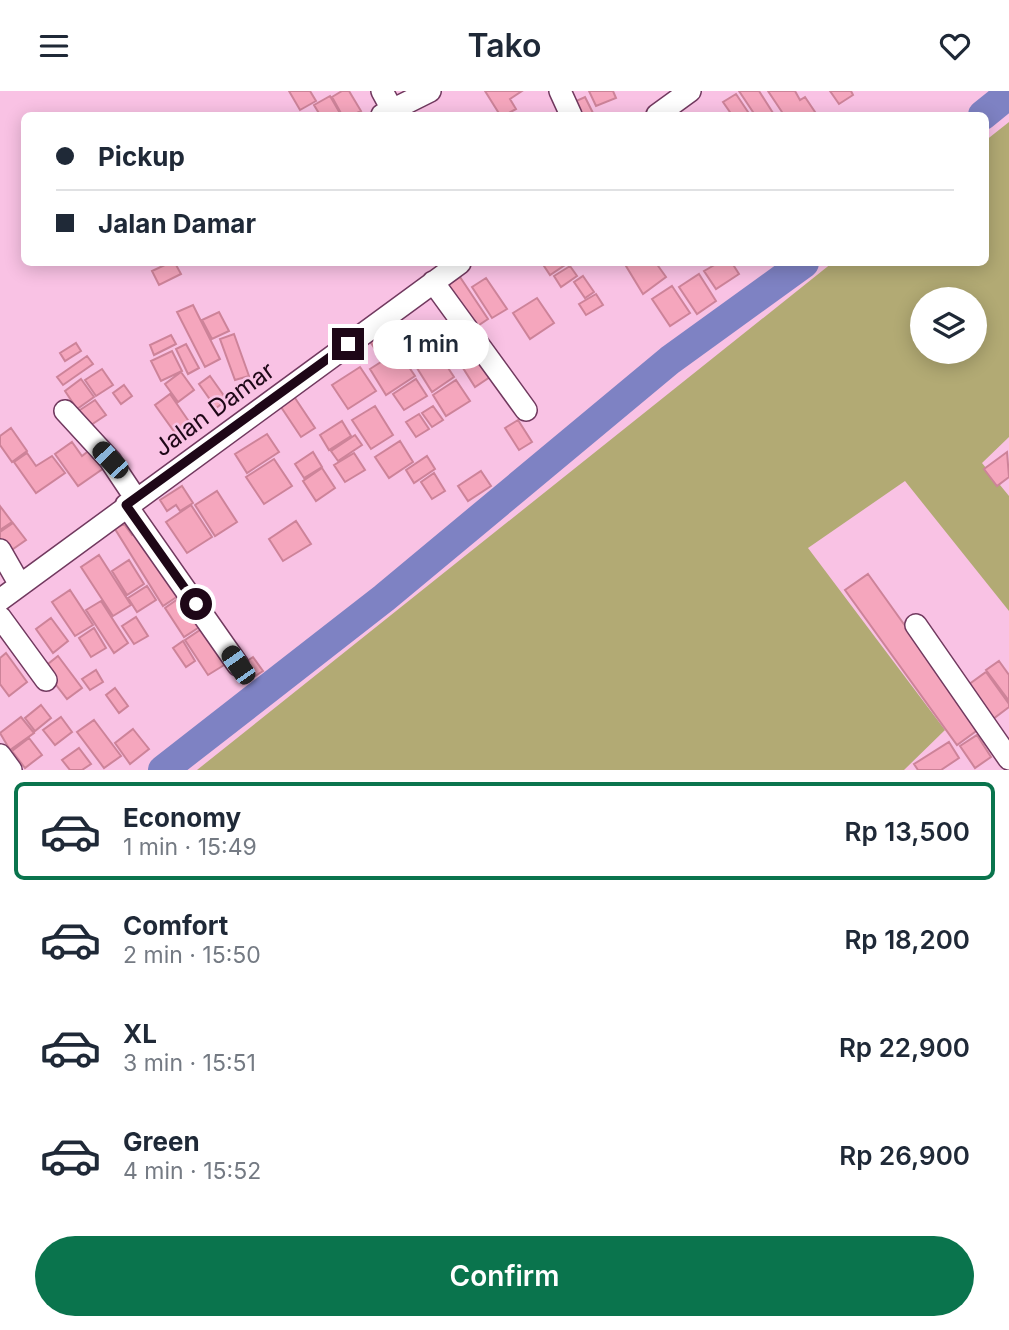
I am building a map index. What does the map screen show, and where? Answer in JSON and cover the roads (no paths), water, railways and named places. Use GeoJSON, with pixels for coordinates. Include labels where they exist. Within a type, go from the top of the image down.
{"type":"FeatureCollection","features":[{"type":"Feature","properties":{"kind":"street"},"geometry":{"type":"LineString","coordinates":[[382,91],[389,112]]}},
{"type":"Feature","properties":{"kind":"street"},"geometry":{"type":"LineString","coordinates":[[393,112],[430,91]]}},
{"type":"Feature","properties":{"kind":"street"},"geometry":{"type":"LineString","coordinates":[[560,91],[570,112]]}},
{"type":"Feature","properties":{"kind":"street"},"geometry":{"type":"LineString","coordinates":[[661,112],[690,91]]}},
{"type":"Feature","properties":{"kind":"street","name":"Jalan Damar"},"geometry":{"type":"LineString","coordinates":[[0,600],[456,266]]}},
{"type":"Feature","properties":{"kind":"street"},"geometry":{"type":"LineString","coordinates":[[433,282],[526,410]]}},
{"type":"Feature","properties":{"kind":"street"},"geometry":{"type":"LineString","coordinates":[[65,411],[110,460],[131,502],[238,665]]}},
{"type":"Feature","properties":{"kind":"street"},"geometry":{"type":"LineString","coordinates":[[0,550],[20,585]]}},
{"type":"Feature","properties":{"kind":"street"},"geometry":{"type":"LineString","coordinates":[[0,617],[46,680]]}},
{"type":"Feature","properties":{"kind":"street"},"geometry":{"type":"LineString","coordinates":[[916,625],[1009,759]]}},
{"type":"Feature","properties":{"kind":"street"},"geometry":{"type":"LineString","coordinates":[[0,755],[11,770]]}},
{"type":"Feature","properties":{"kind":"waterway"},"geometry":{"type":"LineString","coordinates":[[987,112],[1009,94]]}},
{"type":"Feature","properties":{"kind":"waterway"},"geometry":{"type":"LineString","coordinates":[[163,770],[384,598],[670,360],[800,266]]}}]}
